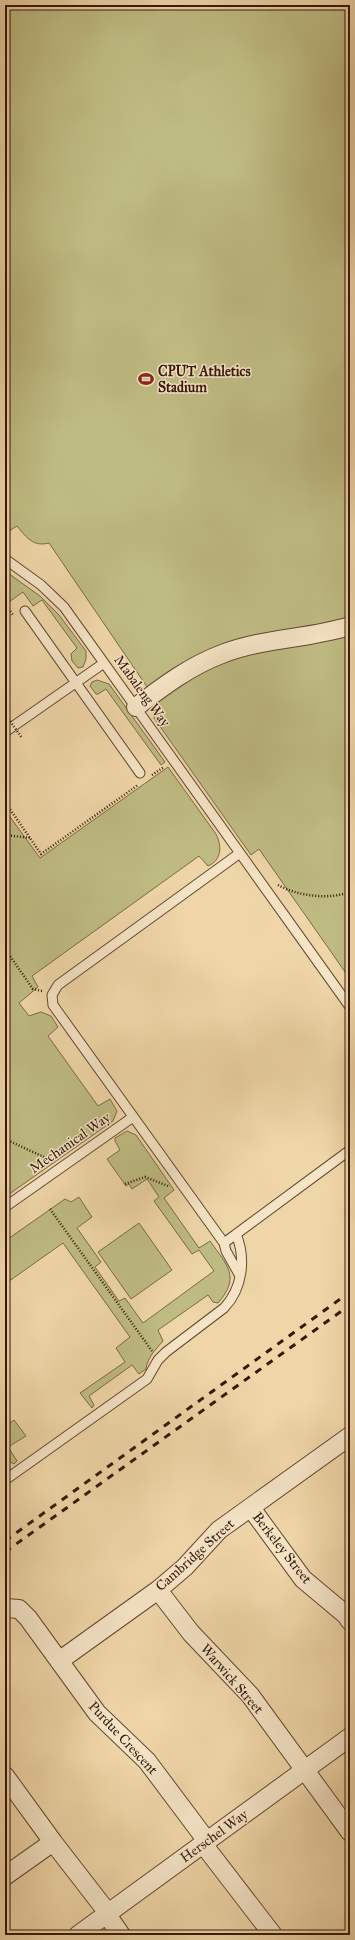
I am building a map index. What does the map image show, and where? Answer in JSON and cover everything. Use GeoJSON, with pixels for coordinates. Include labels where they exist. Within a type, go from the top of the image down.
{"type":"FeatureCollection","features":[{"type":"Feature","properties":{"kind":"street"},"geometry":{"type":"LineString","coordinates":[[136,707],[187,671],[221,654],[264,642],[317,635],[350,626]]}},
{"type":"Feature","properties":{"kind":"street","name":"Cambridge Street"},"geometry":{"type":"LineString","coordinates":[[60,1661],[158,1590],[185,1567],[219,1530],[350,1436]]}},
{"type":"Feature","properties":{"kind":"street","name":"Berkeley Street"},"geometry":{"type":"LineString","coordinates":[[251,1508],[303,1579],[346,1615],[350,1621]]}},
{"type":"Feature","properties":{"kind":"street","name":"Warwick Street"},"geometry":{"type":"LineString","coordinates":[[158,1590],[191,1633],[250,1695],[350,1832]]}},
{"type":"Feature","properties":{"kind":"street","name":"Purdue Crescent"},"geometry":{"type":"LineString","coordinates":[[5,1608],[9,1607],[19,1609],[28,1618],[97,1713],[147,1761],[273,1935]]}},
{"type":"Feature","properties":{"kind":"street","name":"Herschel Way"},"geometry":{"type":"LineString","coordinates":[[78,1935],[350,1737]]}},
{"type":"Feature","properties":{"kind":"street"},"geometry":{"type":"LineString","coordinates":[[5,1776],[53,1842],[108,1913],[110,1919],[121,1935]]}},
{"type":"Feature","properties":{"kind":"street"},"geometry":{"type":"LineString","coordinates":[[5,1876],[53,1842]]}},
{"type":"Feature","properties":{"kind":"lane","name":"Mabaleng Way"},"geometry":{"type":"LineString","coordinates":[[5,559],[41,585],[64,607],[350,1006]]}},
{"type":"Feature","properties":{"kind":"lane"},"geometry":{"type":"LineString","coordinates":[[25,611],[140,773]]}},
{"type":"Feature","properties":{"kind":"lane"},"geometry":{"type":"LineString","coordinates":[[5,732],[76,681],[104,663]]}},
{"type":"Feature","properties":{"kind":"lane"},"geometry":{"type":"LineString","coordinates":[[240,853],[58,985],[52,995],[53,1005],[224,1243],[226,1251],[240,1276]]}},
{"type":"Feature","properties":{"kind":"lane","name":"Mechanical Way"},"geometry":{"type":"LineString","coordinates":[[5,1207],[132,1117]]}},
{"type":"Feature","properties":{"kind":"lane"},"geometry":{"type":"LineString","coordinates":[[224,1243],[350,1150]]}},
{"type":"Feature","properties":{"kind":"lane"},"geometry":{"type":"LineString","coordinates":[[5,1480],[147,1379],[158,1360],[166,1352],[224,1308],[235,1294],[240,1276],[242,1256],[241,1246],[236,1234]]}},
{"type":"Feature","properties":{"kind":"path"},"geometry":{"type":"LineString","coordinates":[[5,714],[22,738]]}},
{"type":"Feature","properties":{"kind":"path"},"geometry":{"type":"LineString","coordinates":[[151,776],[174,760]]}},
{"type":"Feature","properties":{"kind":"path"},"geometry":{"type":"LineString","coordinates":[[5,802],[41,854],[140,783]]}},
{"type":"Feature","properties":{"kind":"path"},"geometry":{"type":"LineString","coordinates":[[5,834],[31,838]]}},
{"type":"Feature","properties":{"kind":"path"},"geometry":{"type":"LineString","coordinates":[[254,872],[286,889],[314,895],[321,896],[350,892]]}},
{"type":"Feature","properties":{"kind":"path"},"geometry":{"type":"LineString","coordinates":[[5,949],[33,989],[52,995]]}},
{"type":"Feature","properties":{"kind":"path"},"geometry":{"type":"LineString","coordinates":[[5,1139],[46,1158],[57,1170]]}},
{"type":"Feature","properties":{"kind":"path"},"geometry":{"type":"LineString","coordinates":[[125,1184],[145,1177],[190,1196]]}},
{"type":"Feature","properties":{"kind":"path"},"geometry":{"type":"LineString","coordinates":[[50,1209],[158,1360]]}},
{"type":"Feature","properties":{"kind":"shaded area"},"geometry":{"type":"Polygon","coordinates":[[[5,5],[350,5],[350,979],[259,849],[251,855],[154,718],[153,707],[156,700],[49,543],[34,543],[27,538],[17,526],[9,531],[5,525],[5,5]]]}},
{"type":"Feature","properties":{"kind":"shaded area"},"geometry":{"type":"Polygon","coordinates":[[[5,571],[40,596],[59,615],[86,651],[86,659],[83,667],[78,668],[72,661],[71,654],[77,648],[42,600],[33,606],[23,592],[9,602],[5,597],[5,571]]]}},
{"type":"Feature","properties":{"kind":"shaded area"},"geometry":{"type":"Polygon","coordinates":[[[97,680],[109,684],[165,762],[161,765],[106,689],[96,694],[90,686],[92,682],[97,680]]]}},
{"type":"Feature","properties":{"kind":"shaded area"},"geometry":{"type":"Polygon","coordinates":[[[168,767],[216,834],[220,852],[216,860],[208,866],[199,856],[32,976],[38,987],[19,1003],[29,1016],[41,1012],[51,1016],[58,1027],[48,1036],[98,1106],[110,1099],[117,1111],[113,1121],[5,1197],[5,810],[40,858],[168,767]]]}},
{"type":"Feature","properties":{"kind":"shaded area"},"geometry":{"type":"Polygon","coordinates":[[[127,1131],[136,1135],[174,1190],[164,1198],[199,1248],[210,1241],[222,1257],[229,1271],[229,1286],[218,1303],[213,1302],[208,1295],[158,1330],[163,1341],[150,1357],[146,1369],[139,1374],[132,1365],[89,1396],[94,1405],[92,1408],[80,1393],[125,1362],[116,1348],[130,1337],[63,1243],[5,1284],[5,1241],[65,1199],[71,1202],[79,1197],[92,1217],[77,1228],[101,1262],[95,1267],[119,1301],[125,1298],[143,1323],[214,1271],[199,1250],[192,1254],[154,1201],[159,1197],[147,1179],[132,1189],[129,1184],[126,1186],[107,1159],[120,1150],[115,1138],[127,1131]]]}},
{"type":"Feature","properties":{"kind":"shaded area"},"geometry":{"type":"Polygon","coordinates":[[[139,1223],[172,1270],[131,1299],[98,1252],[139,1223]]]}},
{"type":"Feature","properties":{"kind":"shaded area"},"geometry":{"type":"Polygon","coordinates":[[[14,1420],[26,1436],[8,1447],[17,1461],[14,1464],[7,1458],[4,1442],[5,1427],[14,1420]]]}},
{"type":"Feature","properties":{"kind":"railway"},"geometry":{"type":"LineString","coordinates":[[5,1541],[350,1292]]}},
{"type":"Feature","properties":{"kind":"railway"},"geometry":{"type":"LineString","coordinates":[[5,1552],[350,1305]]}},
{"type":"Feature","properties":{"kind":"place","name":"CPUT Athletics Stadium"},"geometry":{"type":"Point","coordinates":[146,379]}}]}
